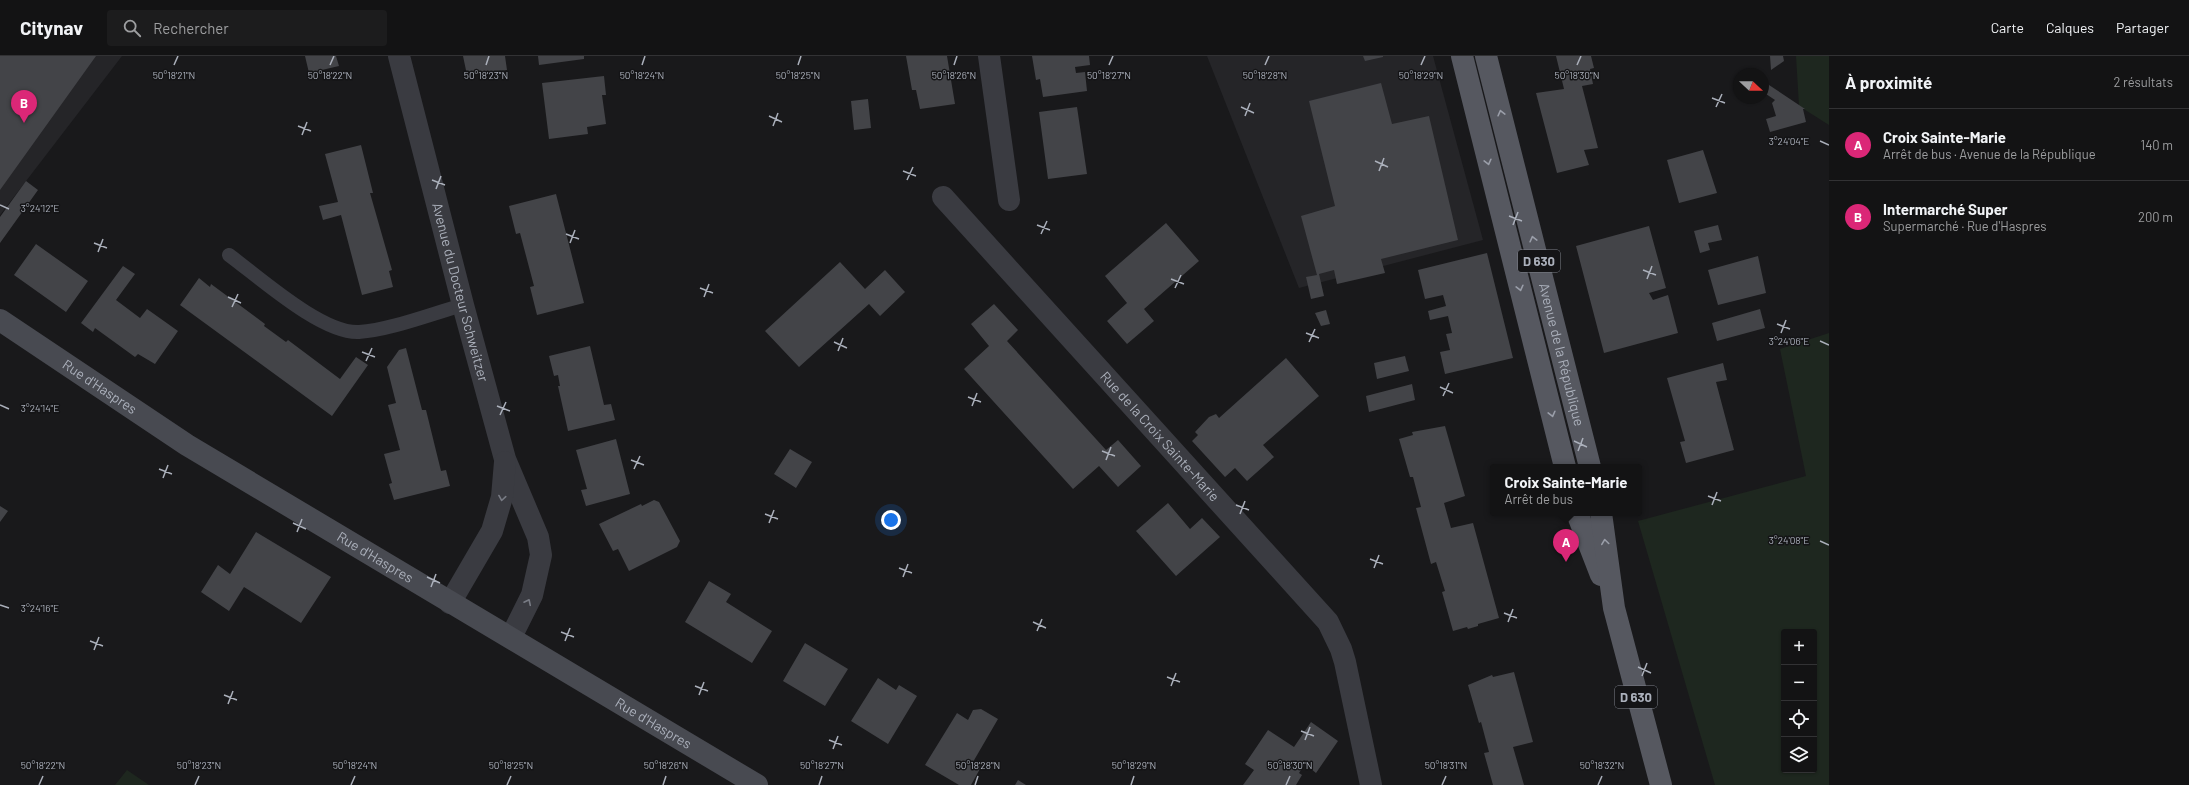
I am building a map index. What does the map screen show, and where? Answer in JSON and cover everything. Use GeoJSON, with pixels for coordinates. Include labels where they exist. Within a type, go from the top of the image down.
{"type":"FeatureCollection","features":[{"type":"Feature","properties":{"kind":"main road","name":"Avenue de la République"},"geometry":{"type":"LineString","coordinates":[[1462,56],[1564,464]]}},
{"type":"Feature","properties":{"kind":"main road","name":"Avenue de la République"},"geometry":{"type":"LineString","coordinates":[[1486,56],[1589,464]]}},
{"type":"Feature","properties":{"kind":"main road","name":"Rue d'Haspres"},"geometry":{"type":"LineString","coordinates":[[0,320],[187,445],[757,785]]}},
{"type":"Feature","properties":{"kind":"main road","name":"D 630"},"geometry":{"type":"LineString","coordinates":[[1579,516],[1614,608],[1661,785]]}},
{"type":"Feature","properties":{"kind":"main road","name":"D 630"},"geometry":{"type":"LineString","coordinates":[[1601,516],[1614,608]]}},
{"type":"Feature","properties":{"kind":"street","name":"Avenue du Docteur Schweitzer"},"geometry":{"type":"LineString","coordinates":[[399,56],[462,305],[505,459],[538,537],[541,555],[532,595],[511,637]]}},
{"type":"Feature","properties":{"kind":"street"},"geometry":{"type":"LineString","coordinates":[[988,56],[1008,200]]}},
{"type":"Feature","properties":{"kind":"street","name":"Rue de la Croix Sainte-Marie"},"geometry":{"type":"LineString","coordinates":[[944,197],[1328,622],[1341,649],[1345,662],[1371,785]]}},
{"type":"Feature","properties":{"kind":"street","name":"Avenue du Docteur Schweitzer"},"geometry":{"type":"LineString","coordinates":[[450,602],[492,531],[502,497],[505,459]]}},
{"type":"Feature","properties":{"kind":"lane"},"geometry":{"type":"LineString","coordinates":[[230,255],[303,310],[330,326],[345,331],[358,332],[374,330],[462,305]]}},
{"type":"Feature","properties":{"kind":"shaded area"},"geometry":{"type":"Polygon","coordinates":[[[0,56],[122,56],[0,215],[0,56]]]}},
{"type":"Feature","properties":{"kind":"shaded area"},"geometry":{"type":"Polygon","coordinates":[[[1207,56],[1433,56],[1483,240],[1299,288],[1207,56]]]}},
{"type":"Feature","properties":{"kind":"shaded area"},"geometry":{"type":"Polygon","coordinates":[[[1796,56],[1829,56],[1829,125],[1799,106],[1796,56]]]}},
{"type":"Feature","properties":{"kind":"shaded area"},"geometry":{"type":"Polygon","coordinates":[[[1829,333],[1829,785],[1715,785],[1638,521],[1806,476],[1780,349],[1829,333]]]}},
{"type":"Feature","properties":{"kind":"shaded area"},"geometry":{"type":"Polygon","coordinates":[[[127,770],[149,785],[115,785],[127,770]]]}},
{"type":"Feature","properties":{"kind":"building"},"geometry":{"type":"Polygon","coordinates":[[[0,56],[96,56],[0,190],[0,56]]]}},
{"type":"Feature","properties":{"kind":"building"},"geometry":{"type":"Polygon","coordinates":[[[305,56],[336,56],[339,66],[309,73],[305,56]]]}},
{"type":"Feature","properties":{"kind":"building"},"geometry":{"type":"Polygon","coordinates":[[[463,56],[505,56],[507,70],[467,75],[463,56]]]}},
{"type":"Feature","properties":{"kind":"building"},"geometry":{"type":"Polygon","coordinates":[[[538,56],[584,56],[584,59],[539,65],[538,56]]]}},
{"type":"Feature","properties":{"kind":"building"},"geometry":{"type":"Polygon","coordinates":[[[906,56],[947,56],[955,104],[920,109],[916,90],[912,90],[906,56]]]}},
{"type":"Feature","properties":{"kind":"building"},"geometry":{"type":"Polygon","coordinates":[[[1032,56],[1089,56],[1090,65],[1075,67],[1076,73],[1085,72],[1087,91],[1043,97],[1040,79],[1036,80],[1032,56]]]}},
{"type":"Feature","properties":{"kind":"building"},"geometry":{"type":"Polygon","coordinates":[[[1363,56],[1383,56],[1383,57],[1365,61],[1363,56]]]}},
{"type":"Feature","properties":{"kind":"building"},"geometry":{"type":"Polygon","coordinates":[[[1556,56],[1591,56],[1594,68],[1590,69],[1593,84],[1582,86],[1598,148],[1584,150],[1589,165],[1557,173],[1536,93],[1564,89],[1556,56]]]}},
{"type":"Feature","properties":{"kind":"building"},"geometry":{"type":"Polygon","coordinates":[[[1770,56],[1783,56],[1784,61],[1771,70],[1770,56]]]}},
{"type":"Feature","properties":{"kind":"building"},"geometry":{"type":"Polygon","coordinates":[[[604,76],[606,95],[602,95],[606,124],[587,127],[588,134],[549,139],[542,83],[604,76]]]}},
{"type":"Feature","properties":{"kind":"building"},"geometry":{"type":"Polygon","coordinates":[[[1381,83],[1392,124],[1429,116],[1458,240],[1381,259],[1385,273],[1337,284],[1334,270],[1319,274],[1324,296],[1311,299],[1306,277],[1317,275],[1301,216],[1335,206],[1309,101],[1381,83]]]}},
{"type":"Feature","properties":{"kind":"building"},"geometry":{"type":"Polygon","coordinates":[[[1769,85],[1805,109],[1803,109],[1806,122],[1770,132],[1766,119],[1776,116],[1772,103],[1775,100],[1769,96],[1769,85]]]}},
{"type":"Feature","properties":{"kind":"building"},"geometry":{"type":"Polygon","coordinates":[[[868,99],[871,128],[854,130],[851,101],[868,99]]]}},
{"type":"Feature","properties":{"kind":"building"},"geometry":{"type":"Polygon","coordinates":[[[1077,107],[1087,174],[1048,179],[1039,112],[1077,107]]]}},
{"type":"Feature","properties":{"kind":"building"},"geometry":{"type":"Polygon","coordinates":[[[361,145],[373,193],[370,193],[392,270],[389,271],[393,287],[362,295],[341,215],[323,220],[319,206],[338,202],[325,154],[361,145]]]}},
{"type":"Feature","properties":{"kind":"building"},"geometry":{"type":"Polygon","coordinates":[[[1703,150],[1717,193],[1679,203],[1667,160],[1703,150]]]}},
{"type":"Feature","properties":{"kind":"building"},"geometry":{"type":"Polygon","coordinates":[[[26,181],[38,190],[0,243],[0,217],[26,181]]]}},
{"type":"Feature","properties":{"kind":"building"},"geometry":{"type":"Polygon","coordinates":[[[556,194],[584,303],[537,315],[530,287],[534,286],[520,233],[516,234],[509,206],[556,194]]]}},
{"type":"Feature","properties":{"kind":"building"},"geometry":{"type":"Polygon","coordinates":[[[1166,223],[1199,261],[1144,309],[1154,321],[1127,344],[1107,321],[1127,303],[1105,276],[1166,223]]]}},
{"type":"Feature","properties":{"kind":"building"},"geometry":{"type":"Polygon","coordinates":[[[1718,225],[1722,240],[1708,243],[1710,250],[1700,253],[1694,231],[1718,225]]]}},
{"type":"Feature","properties":{"kind":"building"},"geometry":{"type":"Polygon","coordinates":[[[1649,226],[1666,288],[1649,293],[1653,300],[1668,295],[1678,333],[1604,353],[1576,246],[1649,226]]]}},
{"type":"Feature","properties":{"kind":"building"},"geometry":{"type":"Polygon","coordinates":[[[36,244],[88,281],[66,312],[14,275],[36,244]]]}},
{"type":"Feature","properties":{"kind":"building"},"geometry":{"type":"Polygon","coordinates":[[[1487,253],[1513,358],[1445,374],[1440,352],[1450,350],[1446,334],[1452,333],[1448,316],[1430,320],[1428,311],[1446,306],[1443,295],[1425,299],[1418,270],[1487,253]]]}},
{"type":"Feature","properties":{"kind":"building"},"geometry":{"type":"Polygon","coordinates":[[[1758,256],[1766,293],[1718,305],[1708,270],[1758,256]]]}},
{"type":"Feature","properties":{"kind":"building"},"geometry":{"type":"Polygon","coordinates":[[[840,262],[865,289],[885,270],[905,292],[880,316],[869,304],[799,367],[765,331],[840,262]]]}},
{"type":"Feature","properties":{"kind":"building"},"geometry":{"type":"Polygon","coordinates":[[[123,266],[135,274],[116,300],[140,318],[147,309],[178,331],[155,364],[138,354],[135,357],[95,328],[93,332],[81,323],[123,266]]]}},
{"type":"Feature","properties":{"kind":"building"},"geometry":{"type":"Polygon","coordinates":[[[199,278],[210,287],[211,284],[265,324],[264,326],[286,342],[288,340],[340,379],[356,357],[368,365],[332,416],[180,305],[199,278]]]}},
{"type":"Feature","properties":{"kind":"building"},"geometry":{"type":"Polygon","coordinates":[[[994,304],[1018,330],[1007,341],[1106,450],[1118,440],[1141,466],[1118,487],[1099,466],[1073,489],[964,369],[989,346],[971,324],[994,304]]]}},
{"type":"Feature","properties":{"kind":"building"},"geometry":{"type":"Polygon","coordinates":[[[1760,309],[1765,328],[1717,341],[1712,323],[1760,309]]]}},
{"type":"Feature","properties":{"kind":"building"},"geometry":{"type":"Polygon","coordinates":[[[1326,310],[1330,324],[1321,326],[1315,313],[1326,310]]]}},
{"type":"Feature","properties":{"kind":"building"},"geometry":{"type":"Polygon","coordinates":[[[590,346],[604,405],[611,404],[615,420],[568,431],[558,386],[560,386],[558,375],[554,376],[549,356],[590,346]]]}},
{"type":"Feature","properties":{"kind":"building"},"geometry":{"type":"Polygon","coordinates":[[[406,348],[422,410],[426,410],[441,471],[446,470],[450,486],[394,500],[389,484],[392,483],[384,454],[400,450],[388,405],[396,403],[387,367],[399,350],[406,348]]]}},
{"type":"Feature","properties":{"kind":"building"},"geometry":{"type":"Polygon","coordinates":[[[1405,356],[1409,371],[1377,379],[1374,363],[1405,356]]]}},
{"type":"Feature","properties":{"kind":"building"},"geometry":{"type":"Polygon","coordinates":[[[1286,358],[1319,396],[1263,445],[1274,457],[1247,481],[1235,468],[1225,477],[1192,441],[1198,435],[1195,432],[1209,417],[1216,414],[1219,418],[1286,358]]]}},
{"type":"Feature","properties":{"kind":"building"},"geometry":{"type":"Polygon","coordinates":[[[1723,363],[1727,380],[1716,382],[1734,450],[1686,463],[1680,442],[1685,441],[1667,378],[1723,363]]]}},
{"type":"Feature","properties":{"kind":"building"},"geometry":{"type":"Polygon","coordinates":[[[1412,384],[1415,400],[1369,412],[1366,396],[1412,384]]]}},
{"type":"Feature","properties":{"kind":"building"},"geometry":{"type":"Polygon","coordinates":[[[1445,426],[1465,496],[1444,503],[1451,528],[1473,523],[1499,618],[1478,624],[1478,626],[1468,629],[1467,627],[1453,631],[1442,592],[1445,591],[1436,562],[1431,564],[1416,508],[1421,507],[1413,477],[1410,477],[1399,439],[1413,435],[1412,432],[1445,426]]]}},
{"type":"Feature","properties":{"kind":"building"},"geometry":{"type":"Polygon","coordinates":[[[616,439],[630,494],[586,506],[581,490],[587,489],[576,450],[616,439]]]}},
{"type":"Feature","properties":{"kind":"building"},"geometry":{"type":"Polygon","coordinates":[[[790,449],[812,462],[796,488],[774,474],[790,449]]]}},
{"type":"Feature","properties":{"kind":"building"},"geometry":{"type":"Polygon","coordinates":[[[654,500],[659,502],[680,541],[677,547],[629,571],[618,549],[613,551],[599,524],[641,504],[642,506],[654,500]]]}},
{"type":"Feature","properties":{"kind":"building"},"geometry":{"type":"Polygon","coordinates":[[[1168,503],[1190,529],[1202,518],[1220,537],[1176,576],[1136,531],[1168,503]]]}},
{"type":"Feature","properties":{"kind":"building"},"geometry":{"type":"Polygon","coordinates":[[[0,506],[8,511],[0,522],[0,506]]]}},
{"type":"Feature","properties":{"kind":"building"},"geometry":{"type":"Polygon","coordinates":[[[256,532],[331,577],[301,623],[244,587],[229,611],[201,592],[218,565],[230,574],[256,532]]]}},
{"type":"Feature","properties":{"kind":"building"},"geometry":{"type":"Polygon","coordinates":[[[709,581],[731,594],[726,602],[772,631],[752,663],[685,622],[709,581]]]}},
{"type":"Feature","properties":{"kind":"building"},"geometry":{"type":"Polygon","coordinates":[[[805,643],[848,669],[825,706],[783,681],[805,643]]]}},
{"type":"Feature","properties":{"kind":"building"},"geometry":{"type":"Polygon","coordinates":[[[1514,672],[1533,742],[1513,747],[1524,785],[1493,785],[1484,753],[1489,752],[1481,722],[1479,723],[1468,685],[1492,675],[1493,677],[1514,672]]]}},
{"type":"Feature","properties":{"kind":"building"},"geometry":{"type":"Polygon","coordinates":[[[878,678],[896,690],[899,685],[917,696],[888,744],[851,721],[878,678]]]}},
{"type":"Feature","properties":{"kind":"building"},"geometry":{"type":"Polygon","coordinates":[[[981,709],[998,719],[973,762],[981,767],[971,785],[959,785],[925,765],[957,713],[968,720],[973,710],[981,709]]]}},
{"type":"Feature","properties":{"kind":"building"},"geometry":{"type":"Polygon","coordinates":[[[1311,722],[1338,741],[1316,773],[1305,764],[1299,773],[1302,775],[1296,785],[1243,785],[1254,770],[1245,764],[1268,730],[1294,747],[1311,722]]]}},
{"type":"Feature","properties":{"kind":"building"},"geometry":{"type":"Polygon","coordinates":[[[1018,780],[1026,785],[1015,785],[1018,780]]]}},
{"type":"Feature","properties":{"kind":"place","name":"Intermarché Super"},"geometry":{"type":"Point","coordinates":[24,123]}},
{"type":"Feature","properties":{"kind":"place","name":"Croix Sainte-Marie"},"geometry":{"type":"Point","coordinates":[1566,562]}}]}
